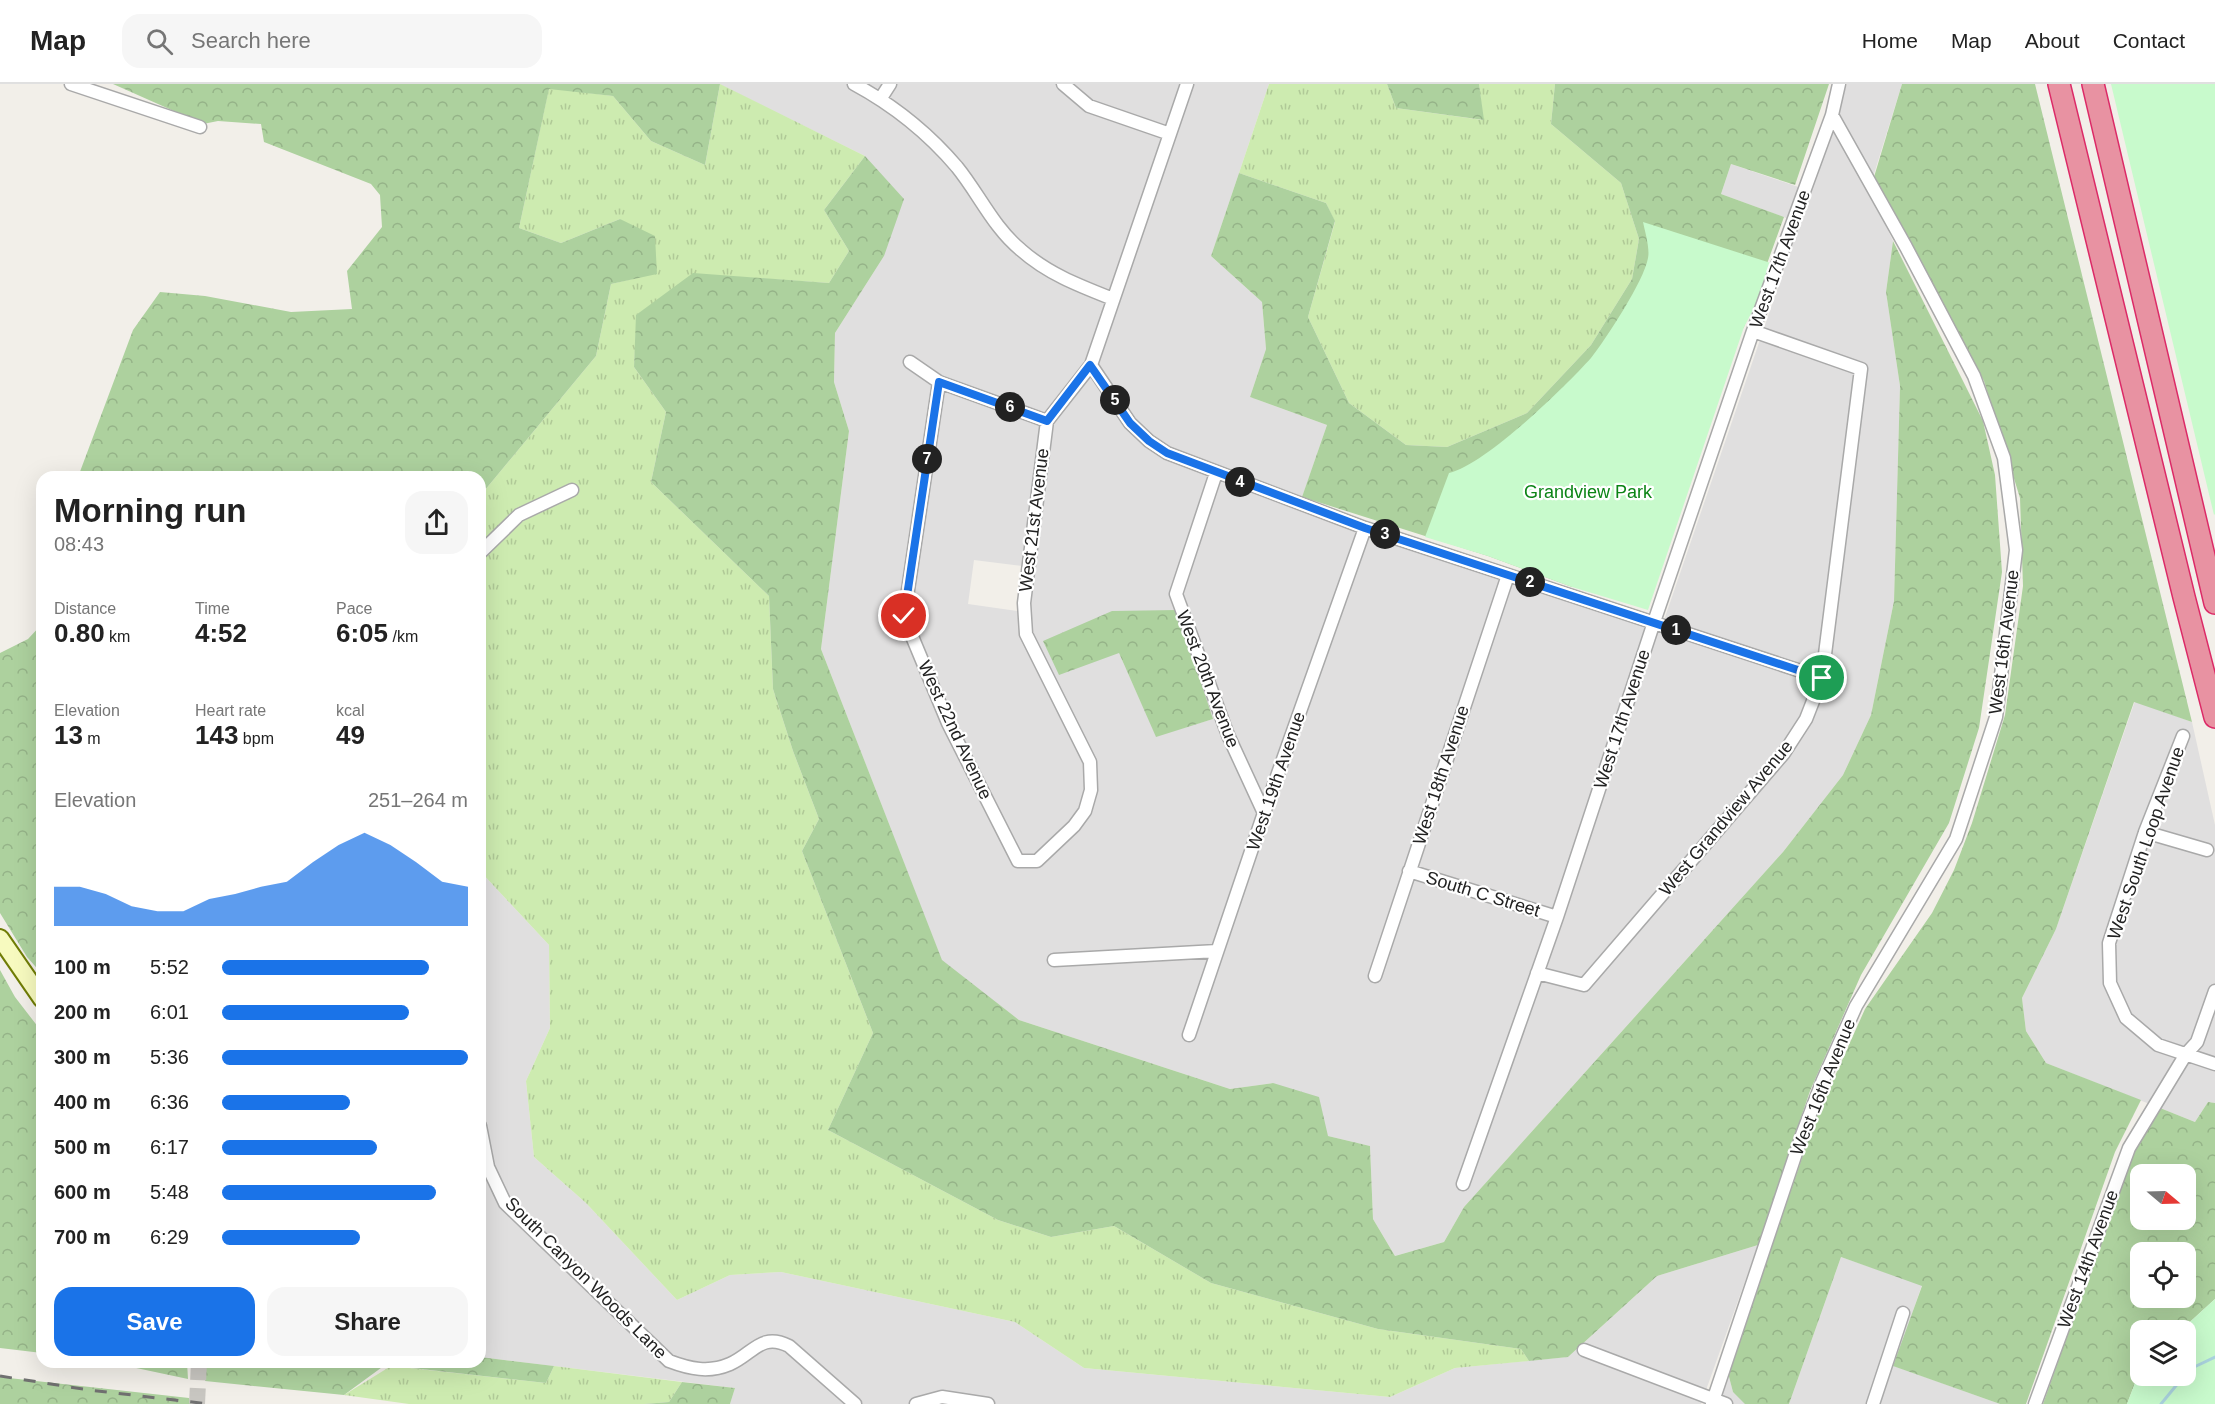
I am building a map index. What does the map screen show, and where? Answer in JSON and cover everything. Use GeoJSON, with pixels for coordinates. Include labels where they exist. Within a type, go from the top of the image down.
{"type":"FeatureCollection","features":[{"type":"Feature","properties":{"kind":"highway"},"geometry":{"type":"LineString","coordinates":[[2059,84],[2215,717]]}},
{"type":"Feature","properties":{"kind":"highway"},"geometry":{"type":"LineString","coordinates":[[2093,84],[2215,603]]}},
{"type":"Feature","properties":{"kind":"street"},"geometry":{"type":"LineString","coordinates":[[71,84],[200,127]]}},
{"type":"Feature","properties":{"kind":"street"},"geometry":{"type":"LineString","coordinates":[[854,84],[881,98],[923,131],[957,168],[995,224],[1021,250],[1063,280],[1113,299]]}},
{"type":"Feature","properties":{"kind":"street"},"geometry":{"type":"LineString","coordinates":[[881,98],[890,84]]}},
{"type":"Feature","properties":{"kind":"street"},"geometry":{"type":"LineString","coordinates":[[1063,84],[1089,106],[1170,134]]}},
{"type":"Feature","properties":{"kind":"street"},"geometry":{"type":"LineString","coordinates":[[910,362],[939,382],[1047,421],[1090,365],[1187,84]]}},
{"type":"Feature","properties":{"kind":"street","name":"West 17th Avenue"},"geometry":{"type":"LineString","coordinates":[[1463,1184],[1557,917],[1753,331],[1832,115],[1839,84]]}},
{"type":"Feature","properties":{"kind":"street","name":"West 16th Avenue"},"geometry":{"type":"LineString","coordinates":[[1717,1403],[1802,1135],[1823,1080],[1856,1006],[1956,839],[1996,717],[2016,550],[2004,458],[1974,376],[1906,247],[1832,115]]}},
{"type":"Feature","properties":{"kind":"street","name":"West Grandview Avenue"},"geometry":{"type":"LineString","coordinates":[[1537,973],[1584,985],[1784,753],[1806,719],[1822,678],[1861,369],[1753,331]]}},
{"type":"Feature","properties":{"kind":"street"},"geometry":{"type":"LineString","coordinates":[[1090,365],[1130,423],[1149,441],[1167,453],[1365,528],[1822,678]]}},
{"type":"Feature","properties":{"kind":"street","name":"West 22nd Avenue"},"geometry":{"type":"LineString","coordinates":[[939,382],[904,616],[948,723],[1018,861]]}},
{"type":"Feature","properties":{"kind":"street","name":"West 21st Avenue"},"geometry":{"type":"LineString","coordinates":[[1018,861],[1037,861],[1074,826],[1085,811],[1091,790],[1090,762],[1026,634],[1024,603],[1047,421]]}},
{"type":"Feature","properties":{"kind":"street","name":"West 20th Avenue"},"geometry":{"type":"LineString","coordinates":[[1216,473],[1176,594],[1228,735],[1264,813]]}},
{"type":"Feature","properties":{"kind":"street"},"geometry":{"type":"LineString","coordinates":[[486,547],[519,515],[572,490]]}},
{"type":"Feature","properties":{"kind":"street","name":"West 19th Avenue"},"geometry":{"type":"LineString","coordinates":[[1189,1035],[1264,813],[1365,528]]}},
{"type":"Feature","properties":{"kind":"street","name":"West 18th Avenue"},"geometry":{"type":"LineString","coordinates":[[1375,976],[1508,575]]}},
{"type":"Feature","properties":{"kind":"street","name":"West South Loop Avenue"},"geometry":{"type":"LineString","coordinates":[[2183,736],[2145,832],[2109,943],[2110,983],[2126,1018],[2158,1045],[2215,1064]]}},
{"type":"Feature","properties":{"kind":"street"},"geometry":{"type":"LineString","coordinates":[[2145,832],[2207,850]]}},
{"type":"Feature","properties":{"kind":"street","name":"South C Street"},"geometry":{"type":"LineString","coordinates":[[1409,871],[1557,917]]}},
{"type":"Feature","properties":{"kind":"street"},"geometry":{"type":"LineString","coordinates":[[0,938],[36,990]]}},
{"type":"Feature","properties":{"kind":"street"},"geometry":{"type":"LineString","coordinates":[[1054,960],[1217,951]]}},
{"type":"Feature","properties":{"kind":"street","name":"West 14th Avenue"},"geometry":{"type":"LineString","coordinates":[[2035,1404],[2129,1148],[2186,1054],[2197,1042],[2215,991]]}},
{"type":"Feature","properties":{"kind":"street","name":"South Canyon Woods Lane"},"geometry":{"type":"LineString","coordinates":[[486,1157],[488,1167],[506,1203],[669,1361],[703,1370],[717,1368],[731,1364],[759,1345],[771,1340],[780,1341],[789,1346],[855,1404]]}},
{"type":"Feature","properties":{"kind":"street"},"geometry":{"type":"LineString","coordinates":[[1872,1404],[1903,1313]]}},
{"type":"Feature","properties":{"kind":"street"},"geometry":{"type":"LineString","coordinates":[[1584,1350],[1717,1403]]}},
{"type":"Feature","properties":{"kind":"street"},"geometry":{"type":"LineString","coordinates":[[916,1404],[942,1397],[988,1404]]}},
{"type":"Feature","properties":{"kind":"shaded area"},"geometry":{"type":"Polygon","coordinates":[[[719,84],[1269,84],[1211,256],[1262,302],[1266,349],[1250,397],[1327,425],[1298,509],[1661,629],[1800,223],[1721,194],[1731,164],[1810,191],[1847,84],[1902,84],[1869,190],[1893,241],[1886,292],[1900,386],[1894,601],[1871,715],[1843,775],[1783,852],[1464,1207],[1444,1242],[1395,1256],[1373,1219],[1370,1146],[1328,1136],[1273,1083],[1230,1089],[1019,1020],[942,961],[821,649],[849,431],[834,382],[835,333],[884,256],[865,156],[719,84]],[[974,560],[968,604],[1017,611],[1023,566],[974,560]],[[1119,653],[1156,736],[1213,719],[1119,653]]]}},
{"type":"Feature","properties":{"kind":"shaded area"},"geometry":{"type":"Polygon","coordinates":[[[2135,701],[2192,722],[2215,825],[2215,1103],[2208,1102],[2195,1122],[2046,1063],[2026,1031],[2022,998],[2056,929],[2135,701]]]}},
{"type":"Feature","properties":{"kind":"shaded area"},"geometry":{"type":"Polygon","coordinates":[[[486,877],[549,945],[550,1028],[526,1081],[534,1157],[586,1203],[677,1300],[730,1275],[781,1272],[1015,1322],[1084,1368],[1390,1397],[1455,1368],[1568,1357],[1657,1276],[1758,1245],[1701,1404],[730,1404],[735,1388],[486,1358],[486,877]]]}},
{"type":"Feature","properties":{"kind":"shaded area"},"geometry":{"type":"Polygon","coordinates":[[[1841,1257],[1922,1285],[1894,1366],[2000,1404],[1789,1404],[1841,1257]]]}},
{"type":"Feature","properties":{"kind":"shaded area"},"geometry":{"type":"Polygon","coordinates":[[[1728,1373],[1733,1392],[1746,1404],[1717,1404],[1728,1373]]]}},
{"type":"Feature","properties":{"kind":"green space"},"geometry":{"type":"Polygon","coordinates":[[[113,84],[720,84],[705,165],[651,141],[613,96],[549,89],[519,228],[561,243],[620,219],[655,236],[657,274],[611,284],[596,356],[486,489],[486,471],[80,471],[133,330],[160,292],[205,296],[291,312],[352,309],[347,271],[382,227],[380,195],[371,184],[264,142],[261,124],[218,121],[203,124],[113,84]]]}},
{"type":"Feature","properties":{"kind":"green space"},"geometry":{"type":"Polygon","coordinates":[[[720,84],[865,156],[824,210],[849,251],[829,283],[693,274],[637,315],[634,367],[666,412],[651,482],[769,596],[773,689],[793,751],[819,819],[802,851],[873,1033],[828,1130],[998,1220],[1051,1237],[1114,1226],[1211,1283],[1378,1329],[1521,1349],[1529,1361],[1455,1368],[1390,1397],[1084,1368],[1015,1322],[781,1272],[730,1275],[677,1300],[586,1203],[534,1157],[526,1081],[550,1028],[549,945],[486,877],[486,489],[596,356],[611,284],[657,273],[620,219],[561,243],[519,228],[549,88],[613,96],[651,141],[705,165],[720,84]]]}},
{"type":"Feature","properties":{"kind":"green space"},"geometry":{"type":"Polygon","coordinates":[[[1269,84],[1387,84],[1396,108],[1483,120],[1479,84],[1555,84],[1551,124],[1621,183],[1639,239],[1632,279],[1591,345],[1527,413],[1447,447],[1406,445],[1349,403],[1308,317],[1335,222],[1326,203],[1239,173],[1269,84]]]}},
{"type":"Feature","properties":{"kind":"green space"},"geometry":{"type":"Polygon","coordinates":[[[1387,84],[1479,84],[1484,120],[1396,108],[1387,84]]]}},
{"type":"Feature","properties":{"kind":"green space"},"geometry":{"type":"Polygon","coordinates":[[[1555,84],[1829,84],[1795,185],[1731,164],[1721,194],[1784,217],[1744,327],[1572,587],[1488,556],[1302,497],[1327,425],[1250,397],[1266,349],[1262,302],[1211,256],[1239,173],[1326,203],[1335,221],[1308,317],[1349,403],[1406,445],[1447,447],[1527,413],[1591,345],[1632,279],[1639,239],[1621,183],[1551,124],[1555,84]]]}},
{"type":"Feature","properties":{"kind":"green space"},"geometry":{"type":"Polygon","coordinates":[[[1902,84],[2035,84],[2192,722],[2134,702],[2056,929],[2022,998],[2026,1031],[2046,1063],[2141,1100],[2115,1152],[2026,1404],[2000,1404],[1893,1366],[1922,1286],[1841,1257],[1789,1404],[1745,1404],[1733,1392],[1728,1373],[1814,1123],[1865,1009],[1932,913],[1954,870],[1972,823],[2005,715],[2023,586],[2020,498],[1984,381],[1874,177],[1902,84]]]}},
{"type":"Feature","properties":{"kind":"green space"},"geometry":{"type":"Polygon","coordinates":[[[2111,84],[2215,84],[2214,515],[2111,84]]]}},
{"type":"Feature","properties":{"kind":"green space"},"geometry":{"type":"Polygon","coordinates":[[[865,156],[904,199],[884,256],[835,333],[834,382],[849,431],[821,649],[942,960],[1019,1020],[1230,1089],[1273,1083],[1319,1097],[1328,1136],[1370,1146],[1373,1219],[1395,1256],[1444,1242],[1464,1207],[1783,852],[1843,775],[1871,715],[1894,601],[1900,386],[1886,292],[1893,241],[1983,421],[1995,475],[2002,572],[1979,728],[1949,823],[1861,975],[1810,1091],[1758,1245],[1657,1276],[1568,1357],[1529,1361],[1521,1349],[1378,1329],[1211,1283],[1114,1226],[1051,1237],[998,1220],[828,1130],[873,1033],[802,851],[819,819],[793,751],[773,689],[769,596],[651,482],[666,412],[634,367],[636,315],[693,273],[829,283],[849,251],[824,210],[865,156]]]}},
{"type":"Feature","properties":{"kind":"green space","name":"Grandview Park"},"geometry":{"type":"Polygon","coordinates":[[[1643,222],[1777,265],[1744,327],[1648,610],[1425,537],[1449,473],[1465,467],[1483,455],[1524,423],[1579,371],[1606,338],[1640,281],[1645,268],[1648,250],[1643,222]]]}},
{"type":"Feature","properties":{"kind":"green space"},"geometry":{"type":"Polygon","coordinates":[[[1177,610],[1213,719],[1156,737],[1119,653],[1059,675],[1043,641],[1112,611],[1177,610]]]}},
{"type":"Feature","properties":{"kind":"green space"},"geometry":{"type":"Polygon","coordinates":[[[36,630],[36,967],[27,957],[0,913],[0,653],[28,639],[36,630]]]}},
{"type":"Feature","properties":{"kind":"green space"},"geometry":{"type":"Polygon","coordinates":[[[0,970],[15,997],[36,1024],[36,1352],[0,1348],[0,970]]]}},
{"type":"Feature","properties":{"kind":"green space"},"geometry":{"type":"Polygon","coordinates":[[[2208,1102],[2215,1103],[2215,1299],[2192,1320],[2130,1320],[2130,1386],[2134,1386],[2127,1404],[2043,1404],[2135,1144],[2160,1108],[2195,1122],[2208,1102]]]}},
{"type":"Feature","properties":{"kind":"green space"},"geometry":{"type":"Polygon","coordinates":[[[2215,1299],[2215,1404],[2127,1404],[2134,1386],[2196,1386],[2196,1320],[2192,1320],[2215,1299]]]}},
{"type":"Feature","properties":{"kind":"green space"},"geometry":{"type":"Polygon","coordinates":[[[486,1358],[554,1366],[546,1383],[412,1368],[486,1368],[486,1358]]]}},
{"type":"Feature","properties":{"kind":"green space"},"geometry":{"type":"Polygon","coordinates":[[[554,1366],[682,1382],[669,1402],[644,1404],[409,1404],[344,1395],[388,1368],[409,1368],[546,1383],[554,1366]]]}},
{"type":"Feature","properties":{"kind":"green space"},"geometry":{"type":"Polygon","coordinates":[[[136,1368],[187,1368],[188,1379],[136,1368]]]}},
{"type":"Feature","properties":{"kind":"green space"},"geometry":{"type":"Polygon","coordinates":[[[205,1368],[381,1368],[344,1395],[205,1381],[205,1368]]]}},
{"type":"Feature","properties":{"kind":"green space"},"geometry":{"type":"Polygon","coordinates":[[[0,1377],[189,1398],[191,1404],[0,1404],[0,1377]]]}},
{"type":"Feature","properties":{"kind":"green space"},"geometry":{"type":"Polygon","coordinates":[[[682,1382],[735,1388],[730,1404],[644,1404],[669,1402],[682,1382]]]}},
{"type":"Feature","properties":{"kind":"waterway"},"geometry":{"type":"LineString","coordinates":[[2196,1366],[2215,1357]]}},
{"type":"Feature","properties":{"kind":"waterway"},"geometry":{"type":"LineString","coordinates":[[2161,1404],[2176,1386]]}},
{"type":"Feature","properties":{"kind":"tunnel"},"geometry":{"type":"LineString","coordinates":[[197,1404],[199,1368]]}},
{"type":"Feature","properties":{"kind":"railway"},"geometry":{"type":"LineString","coordinates":[[0,1376],[89,1390],[209,1404]]}},
{"type":"Feature","properties":{"kind":"route"},"geometry":{"type":"LineString","coordinates":[[904,616],[939,382],[1047,421],[1090,365],[1130,423],[1149,441],[1167,453],[1365,528],[1822,678]]}}]}
